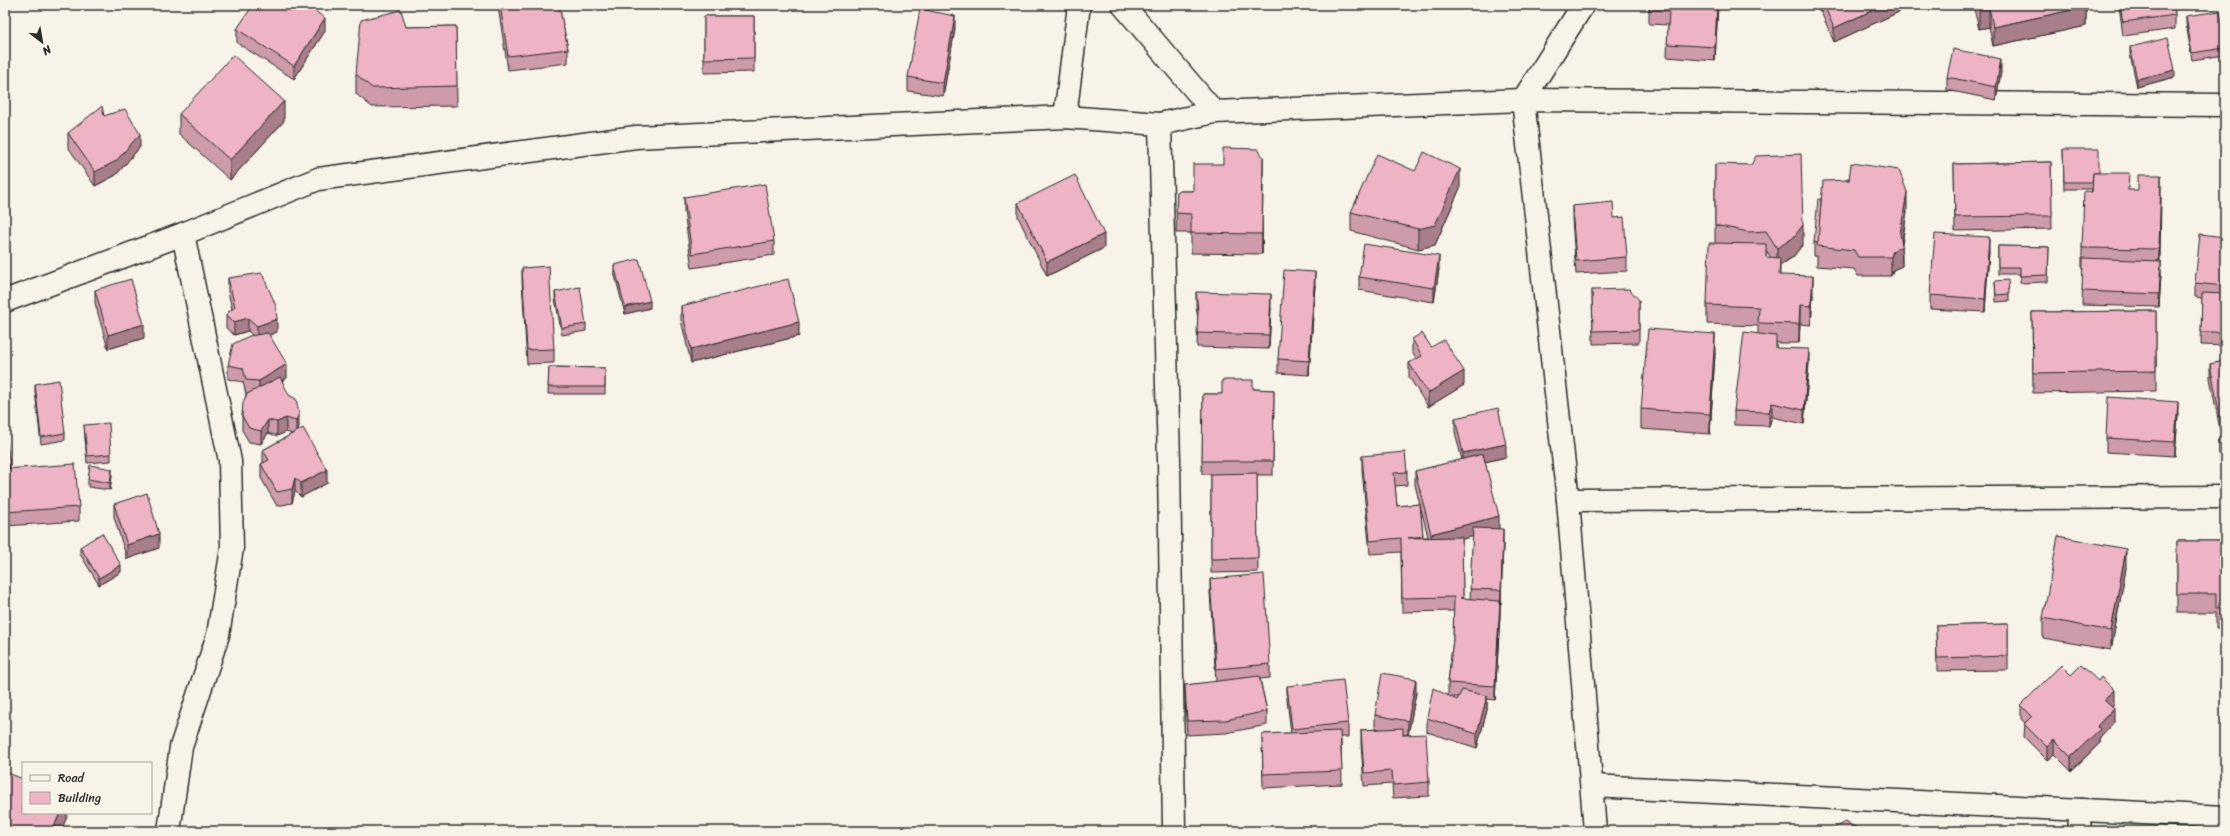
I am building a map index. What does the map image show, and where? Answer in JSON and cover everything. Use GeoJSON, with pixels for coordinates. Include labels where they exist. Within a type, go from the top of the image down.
{"type":"FeatureCollection","features":[{"type":"Feature","properties":{"kind":"street"},"geometry":{"type":"LineString","coordinates":[[1065,117],[1079,5]]}},
{"type":"Feature","properties":{"kind":"street"},"geometry":{"type":"LineString","coordinates":[[1123,5],[1214,112]]}},
{"type":"Feature","properties":{"kind":"street"},"geometry":{"type":"LineString","coordinates":[[1583,5],[1523,100],[1568,500],[1595,831]]}},
{"type":"Feature","properties":{"kind":"street"},"geometry":{"type":"LineString","coordinates":[[5,301],[183,234],[325,178],[636,137],[1065,117],[1160,124],[1214,112],[1523,100],[2225,105]]}},
{"type":"Feature","properties":{"kind":"street"},"geometry":{"type":"LineString","coordinates":[[1160,124],[1170,461],[1174,831]]}},
{"type":"Feature","properties":{"kind":"street"},"geometry":{"type":"LineString","coordinates":[[169,831],[181,747],[218,635],[232,548],[230,461],[183,234]]}},
{"type":"Feature","properties":{"kind":"street"},"geometry":{"type":"LineString","coordinates":[[1568,500],[2225,497]]}},
{"type":"Feature","properties":{"kind":"street"},"geometry":{"type":"LineString","coordinates":[[1592,786],[2080,821],[2225,817]]}},
{"type":"Feature","properties":{"kind":"building"},"geometry":{"type":"Polygon","coordinates":[[[253,5],[306,5],[325,18],[294,66],[237,29],[253,5]]]}},
{"type":"Feature","properties":{"kind":"building"},"geometry":{"type":"Polygon","coordinates":[[[500,5],[559,5],[568,49],[508,56],[500,5]]]}},
{"type":"Feature","properties":{"kind":"building"},"geometry":{"type":"Polygon","coordinates":[[[1649,5],[1717,5],[1715,47],[1667,44],[1669,11],[1649,10],[1649,5]]]}},
{"type":"Feature","properties":{"kind":"building"},"geometry":{"type":"Polygon","coordinates":[[[1824,5],[1884,5],[1834,28],[1824,5]]]}},
{"type":"Feature","properties":{"kind":"building"},"geometry":{"type":"Polygon","coordinates":[[[1978,5],[2086,5],[2086,7],[1993,27],[1989,7],[1979,9],[1978,5]]]}},
{"type":"Feature","properties":{"kind":"building"},"geometry":{"type":"Polygon","coordinates":[[[2120,5],[2174,5],[2175,15],[2123,22],[2120,5]]]}},
{"type":"Feature","properties":{"kind":"building"},"geometry":{"type":"Polygon","coordinates":[[[920,9],[955,16],[943,83],[908,77],[920,9]]]}},
{"type":"Feature","properties":{"kind":"building"},"geometry":{"type":"Polygon","coordinates":[[[401,10],[406,27],[456,26],[457,86],[372,88],[356,74],[361,20],[401,10]]]}},
{"type":"Feature","properties":{"kind":"building"},"geometry":{"type":"Polygon","coordinates":[[[2220,11],[2225,48],[2192,53],[2186,16],[2220,11]]]}},
{"type":"Feature","properties":{"kind":"building"},"geometry":{"type":"Polygon","coordinates":[[[704,16],[754,16],[754,58],[704,59],[704,16]]]}},
{"type":"Feature","properties":{"kind":"building"},"geometry":{"type":"Polygon","coordinates":[[[2168,38],[2175,70],[2137,79],[2130,47],[2168,38]]]}},
{"type":"Feature","properties":{"kind":"building"},"geometry":{"type":"Polygon","coordinates":[[[1953,49],[2001,59],[1996,87],[1947,77],[1953,49]]]}},
{"type":"Feature","properties":{"kind":"building"},"geometry":{"type":"Polygon","coordinates":[[[233,55],[284,101],[230,160],[179,114],[233,55]]]}},
{"type":"Feature","properties":{"kind":"building"},"geometry":{"type":"Polygon","coordinates":[[[102,106],[104,116],[125,109],[140,134],[116,161],[95,172],[68,133],[102,106]]]}},
{"type":"Feature","properties":{"kind":"building"},"geometry":{"type":"Polygon","coordinates":[[[1223,148],[1258,149],[1263,157],[1262,234],[1191,233],[1191,214],[1176,213],[1177,191],[1193,191],[1193,164],[1223,164],[1223,148]]]}},
{"type":"Feature","properties":{"kind":"building"},"geometry":{"type":"Polygon","coordinates":[[[2063,149],[2099,149],[2099,173],[2093,173],[2092,182],[2064,182],[2063,149]]]}},
{"type":"Feature","properties":{"kind":"building"},"geometry":{"type":"Polygon","coordinates":[[[1424,152],[1460,169],[1435,225],[1418,229],[1351,212],[1377,154],[1415,171],[1424,152]]]}},
{"type":"Feature","properties":{"kind":"building"},"geometry":{"type":"Polygon","coordinates":[[[1801,154],[1803,225],[1793,238],[1777,248],[1766,231],[1748,232],[1715,225],[1715,164],[1751,165],[1756,156],[1801,154]]]}},
{"type":"Feature","properties":{"kind":"building"},"geometry":{"type":"Polygon","coordinates":[[[2051,162],[2052,216],[1955,217],[1954,164],[2051,162]]]}},
{"type":"Feature","properties":{"kind":"building"},"geometry":{"type":"Polygon","coordinates":[[[1851,163],[1899,170],[1907,192],[1900,234],[1902,246],[1893,251],[1891,257],[1858,257],[1854,250],[1817,246],[1823,181],[1849,180],[1851,163]]]}},
{"type":"Feature","properties":{"kind":"building"},"geometry":{"type":"Polygon","coordinates":[[[2093,173],[2129,173],[2128,190],[2138,190],[2138,175],[2161,175],[2159,249],[2082,248],[2084,191],[2092,192],[2093,173]]]}},
{"type":"Feature","properties":{"kind":"building"},"geometry":{"type":"Polygon","coordinates":[[[1075,175],[1104,234],[1047,262],[1018,203],[1075,175]]]}},
{"type":"Feature","properties":{"kind":"building"},"geometry":{"type":"Polygon","coordinates":[[[765,184],[774,241],[692,254],[684,197],[765,184]]]}},
{"type":"Feature","properties":{"kind":"building"},"geometry":{"type":"Polygon","coordinates":[[[1818,199],[1821,199],[1818,243],[1814,242],[1818,199]]]}},
{"type":"Feature","properties":{"kind":"building"},"geometry":{"type":"Polygon","coordinates":[[[1613,202],[1614,218],[1624,217],[1627,257],[1576,261],[1572,206],[1613,202]]]}},
{"type":"Feature","properties":{"kind":"building"},"geometry":{"type":"Polygon","coordinates":[[[1935,234],[1989,237],[1985,299],[1930,295],[1935,234]]]}},
{"type":"Feature","properties":{"kind":"building"},"geometry":{"type":"Polygon","coordinates":[[[2200,234],[2225,237],[2225,286],[2195,283],[2200,234]]]}},
{"type":"Feature","properties":{"kind":"building"},"geometry":{"type":"Polygon","coordinates":[[[1709,243],[1766,244],[1766,257],[1780,258],[1779,275],[1813,276],[1811,306],[1800,305],[1799,324],[1758,323],[1759,307],[1707,305],[1709,243]]]}},
{"type":"Feature","properties":{"kind":"building"},"geometry":{"type":"Polygon","coordinates":[[[1364,244],[1439,256],[1434,288],[1359,277],[1364,244]]]}},
{"type":"Feature","properties":{"kind":"building"},"geometry":{"type":"Polygon","coordinates":[[[1998,246],[2049,247],[2048,275],[2020,276],[2020,267],[1998,267],[1998,246]]]}},
{"type":"Feature","properties":{"kind":"building"},"geometry":{"type":"Polygon","coordinates":[[[2083,258],[2161,261],[2159,294],[2082,291],[2083,258]]]}},
{"type":"Feature","properties":{"kind":"building"},"geometry":{"type":"Polygon","coordinates":[[[639,259],[650,301],[625,307],[614,265],[639,259]]]}},
{"type":"Feature","properties":{"kind":"building"},"geometry":{"type":"Polygon","coordinates":[[[549,266],[554,349],[527,350],[522,268],[549,266]]]}},
{"type":"Feature","properties":{"kind":"building"},"geometry":{"type":"Polygon","coordinates":[[[1284,270],[1315,272],[1309,361],[1278,359],[1284,270]]]}},
{"type":"Feature","properties":{"kind":"building"},"geometry":{"type":"Polygon","coordinates":[[[262,273],[276,306],[277,319],[257,326],[248,318],[234,322],[226,314],[235,307],[228,278],[262,273]]]}},
{"type":"Feature","properties":{"kind":"building"},"geometry":{"type":"Polygon","coordinates":[[[131,279],[144,324],[108,335],[95,290],[131,279]]]}},
{"type":"Feature","properties":{"kind":"building"},"geometry":{"type":"Polygon","coordinates":[[[788,279],[799,322],[691,349],[681,306],[788,279]]]}},
{"type":"Feature","properties":{"kind":"building"},"geometry":{"type":"Polygon","coordinates":[[[2008,280],[2009,294],[1996,295],[1995,281],[2008,280]]]}},
{"type":"Feature","properties":{"kind":"building"},"geometry":{"type":"Polygon","coordinates":[[[580,287],[586,324],[562,328],[555,292],[580,287]]]}},
{"type":"Feature","properties":{"kind":"building"},"geometry":{"type":"Polygon","coordinates":[[[1629,289],[1639,300],[1639,330],[1593,331],[1592,290],[1629,289]]]}},
{"type":"Feature","properties":{"kind":"building"},"geometry":{"type":"Polygon","coordinates":[[[1196,292],[1271,294],[1269,335],[1197,333],[1198,311],[1196,292]]]}},
{"type":"Feature","properties":{"kind":"building"},"geometry":{"type":"Polygon","coordinates":[[[2202,293],[2225,294],[2225,332],[2201,332],[2202,293]]]}},
{"type":"Feature","properties":{"kind":"building"},"geometry":{"type":"Polygon","coordinates":[[[2156,311],[2156,371],[2033,373],[2032,312],[2156,311]]]}},
{"type":"Feature","properties":{"kind":"building"},"geometry":{"type":"Polygon","coordinates":[[[1648,329],[1715,334],[1710,414],[1641,409],[1648,329]]]}},
{"type":"Feature","properties":{"kind":"building"},"geometry":{"type":"Polygon","coordinates":[[[1744,332],[1776,336],[1776,348],[1809,349],[1804,410],[1772,403],[1769,412],[1734,411],[1744,332]]]}},
{"type":"Feature","properties":{"kind":"building"},"geometry":{"type":"Polygon","coordinates":[[[268,333],[287,364],[259,381],[246,380],[243,368],[228,365],[233,344],[249,336],[268,333]]]}},
{"type":"Feature","properties":{"kind":"building"},"geometry":{"type":"Polygon","coordinates":[[[1422,333],[1431,347],[1444,340],[1464,371],[1428,393],[1409,363],[1422,356],[1412,339],[1422,333]]]}},
{"type":"Feature","properties":{"kind":"building"},"geometry":{"type":"Polygon","coordinates":[[[2225,361],[2225,426],[2222,427],[2210,364],[2225,361]]]}},
{"type":"Feature","properties":{"kind":"building"},"geometry":{"type":"Polygon","coordinates":[[[549,367],[605,368],[605,387],[548,387],[549,367]]]}},
{"type":"Feature","properties":{"kind":"building"},"geometry":{"type":"Polygon","coordinates":[[[280,377],[289,395],[296,399],[299,413],[296,421],[286,418],[277,422],[268,420],[261,431],[249,428],[242,416],[243,402],[247,394],[280,377]]]}},
{"type":"Feature","properties":{"kind":"building"},"geometry":{"type":"Polygon","coordinates":[[[59,380],[65,433],[41,437],[35,384],[59,380]]]}},
{"type":"Feature","properties":{"kind":"building"},"geometry":{"type":"Polygon","coordinates":[[[1222,380],[1253,380],[1253,389],[1274,390],[1273,461],[1202,461],[1203,394],[1222,394],[1222,380]]]}},
{"type":"Feature","properties":{"kind":"building"},"geometry":{"type":"Polygon","coordinates":[[[2108,397],[2178,402],[2175,442],[2106,438],[2108,397]]]}},
{"type":"Feature","properties":{"kind":"building"},"geometry":{"type":"Polygon","coordinates":[[[1498,408],[1506,444],[1463,453],[1455,418],[1498,408]]]}},
{"type":"Feature","properties":{"kind":"building"},"geometry":{"type":"Polygon","coordinates":[[[5,410],[9,411],[5,426],[5,410]]]}},
{"type":"Feature","properties":{"kind":"building"},"geometry":{"type":"Polygon","coordinates":[[[109,423],[111,454],[87,456],[84,425],[109,423]]]}},
{"type":"Feature","properties":{"kind":"building"},"geometry":{"type":"Polygon","coordinates":[[[303,428],[327,470],[301,483],[295,478],[292,489],[277,492],[261,464],[269,460],[263,450],[303,428]]]}},
{"type":"Feature","properties":{"kind":"building"},"geometry":{"type":"Polygon","coordinates":[[[6,436],[10,468],[5,468],[6,436]]]}},
{"type":"Feature","properties":{"kind":"building"},"geometry":{"type":"Polygon","coordinates":[[[2219,440],[2225,440],[2225,455],[2219,455],[2219,440]]]}},
{"type":"Feature","properties":{"kind":"building"},"geometry":{"type":"Polygon","coordinates":[[[1405,452],[1407,472],[1394,473],[1397,506],[1420,504],[1423,536],[1408,538],[1462,537],[1463,597],[1460,598],[1500,601],[1495,686],[1448,683],[1453,639],[1454,597],[1402,598],[1401,538],[1370,541],[1362,456],[1405,452]]]}},
{"type":"Feature","properties":{"kind":"building"},"geometry":{"type":"Polygon","coordinates":[[[1483,454],[1499,516],[1431,534],[1415,471],[1483,454]]]}},
{"type":"Feature","properties":{"kind":"building"},"geometry":{"type":"Polygon","coordinates":[[[75,464],[79,507],[5,512],[5,469],[75,464]]]}},
{"type":"Feature","properties":{"kind":"building"},"geometry":{"type":"Polygon","coordinates":[[[90,465],[112,469],[110,483],[88,479],[90,465]]]}},
{"type":"Feature","properties":{"kind":"building"},"geometry":{"type":"Polygon","coordinates":[[[1257,473],[1258,558],[1211,559],[1211,474],[1257,473]]]}},
{"type":"Feature","properties":{"kind":"building"},"geometry":{"type":"Polygon","coordinates":[[[147,493],[159,534],[127,545],[114,504],[147,493]]]}},
{"type":"Feature","properties":{"kind":"building"},"geometry":{"type":"Polygon","coordinates":[[[1473,528],[1503,529],[1501,590],[1470,589],[1473,528]]]}},
{"type":"Feature","properties":{"kind":"building"},"geometry":{"type":"Polygon","coordinates":[[[102,533],[121,565],[99,578],[80,547],[102,533]]]}},
{"type":"Feature","properties":{"kind":"building"},"geometry":{"type":"Polygon","coordinates":[[[2058,536],[2126,549],[2111,631],[2043,618],[2058,536]]]}},
{"type":"Feature","properties":{"kind":"building"},"geometry":{"type":"Polygon","coordinates":[[[2177,541],[2225,541],[2225,608],[2216,609],[2216,594],[2177,594],[2177,541]]]}},
{"type":"Feature","properties":{"kind":"building"},"geometry":{"type":"Polygon","coordinates":[[[1264,574],[1270,664],[1216,669],[1210,579],[1264,574]]]}},
{"type":"Feature","properties":{"kind":"building"},"geometry":{"type":"Polygon","coordinates":[[[2008,624],[2008,656],[1937,658],[1936,626],[2008,624]]]}},
{"type":"Feature","properties":{"kind":"building"},"geometry":{"type":"Polygon","coordinates":[[[2061,665],[2071,675],[2081,665],[2098,681],[2101,677],[2114,690],[2104,699],[2114,708],[2097,726],[2100,729],[2071,757],[2054,740],[2047,747],[2024,724],[2032,716],[2021,705],[2061,665]]]}},
{"type":"Feature","properties":{"kind":"building"},"geometry":{"type":"Polygon","coordinates":[[[1382,673],[1416,679],[1408,721],[1375,715],[1382,673]]]}},
{"type":"Feature","properties":{"kind":"building"},"geometry":{"type":"Polygon","coordinates":[[[1259,676],[1267,711],[1226,720],[1187,721],[1185,685],[1259,676]]]}},
{"type":"Feature","properties":{"kind":"building"},"geometry":{"type":"Polygon","coordinates":[[[1343,680],[1348,723],[1292,729],[1287,686],[1343,680]]]}},
{"type":"Feature","properties":{"kind":"building"},"geometry":{"type":"Polygon","coordinates":[[[1433,688],[1457,700],[1462,690],[1487,696],[1477,734],[1427,718],[1433,688]]]}},
{"type":"Feature","properties":{"kind":"building"},"geometry":{"type":"Polygon","coordinates":[[[1403,728],[1403,735],[1426,734],[1429,782],[1393,785],[1392,771],[1364,773],[1361,730],[1403,728]]]}},
{"type":"Feature","properties":{"kind":"building"},"geometry":{"type":"Polygon","coordinates":[[[1340,731],[1342,771],[1263,774],[1262,734],[1340,731]]]}},
{"type":"Feature","properties":{"kind":"building"},"geometry":{"type":"Polygon","coordinates":[[[8,773],[22,779],[22,814],[60,814],[52,831],[5,831],[5,780],[8,773]]]}},
{"type":"Feature","properties":{"kind":"building"},"geometry":{"type":"Polygon","coordinates":[[[1845,822],[1864,831],[1828,831],[1845,822]]]}}]}
